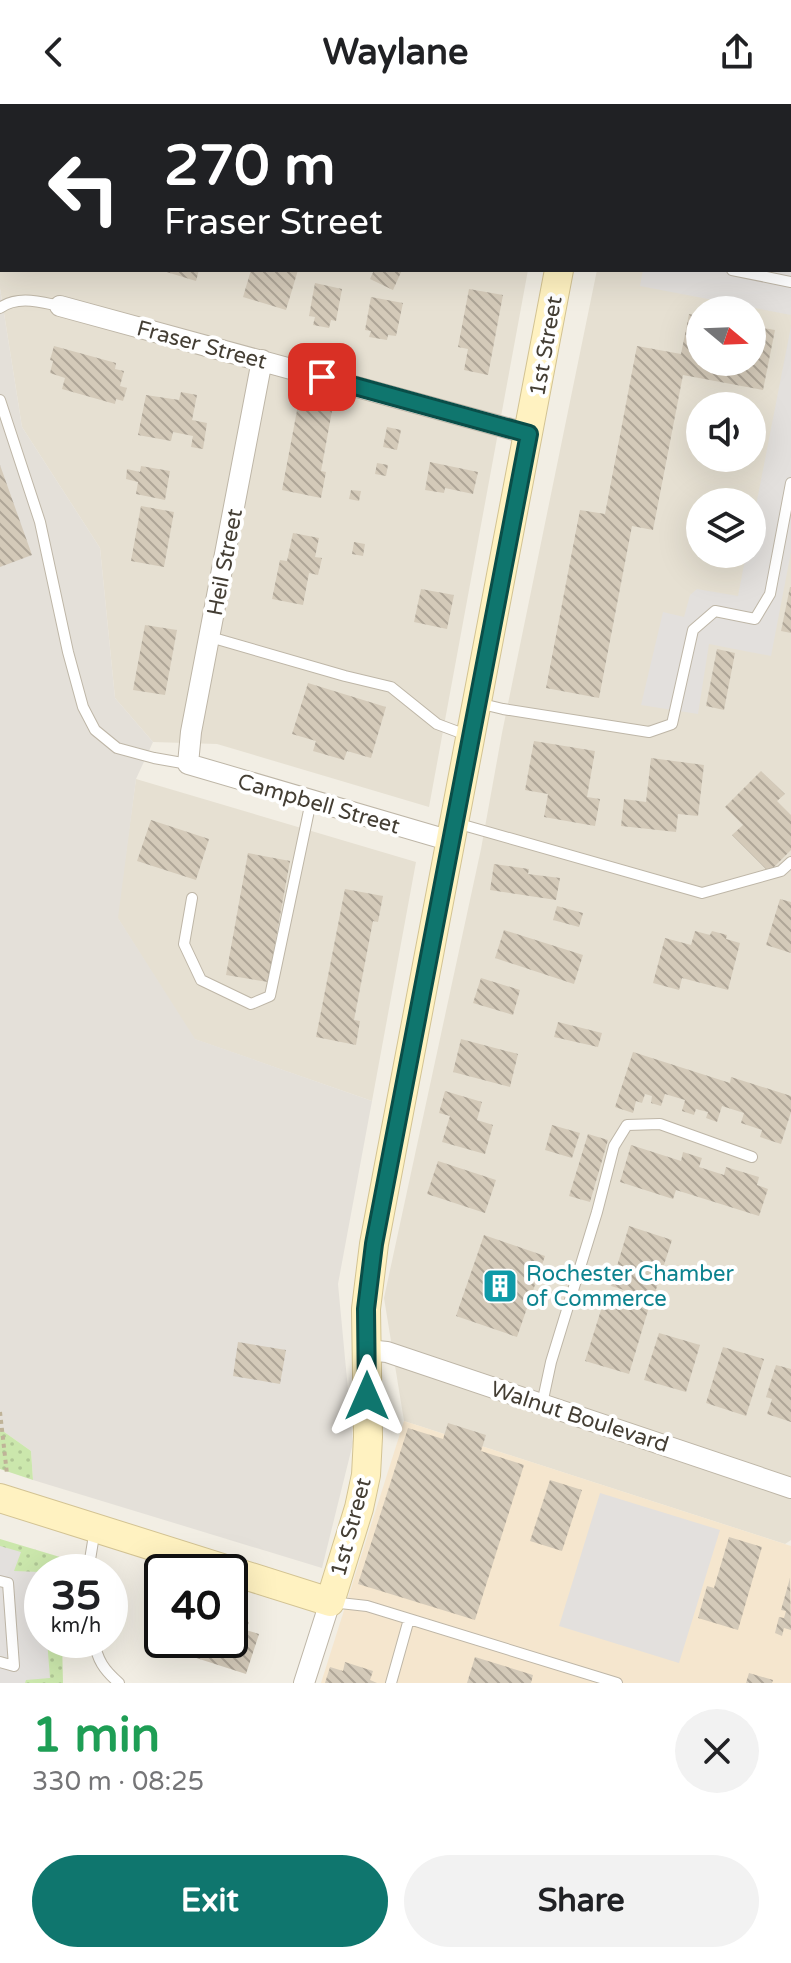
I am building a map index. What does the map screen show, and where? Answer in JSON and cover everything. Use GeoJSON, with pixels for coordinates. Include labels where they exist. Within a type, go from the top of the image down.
{"type":"FeatureCollection","features":[{"type":"Feature","properties":{"kind":"street","name":"1st Street"},"geometry":{"type":"LineString","coordinates":[[330,1602],[366,1475],[366,1309],[370,1272],[559,272]]}},
{"type":"Feature","properties":{"kind":"street","name":"Fraser Street"},"geometry":{"type":"LineString","coordinates":[[60,306],[529,434]]}},
{"type":"Feature","properties":{"kind":"street","name":"Heil Street"},"geometry":{"type":"LineString","coordinates":[[188,764],[191,732],[262,360]]}},
{"type":"Feature","properties":{"kind":"street","name":"Campbell Street"},"geometry":{"type":"LineString","coordinates":[[188,764],[311,801],[452,832]]}},
{"type":"Feature","properties":{"kind":"street","name":"Walnut Boulevard"},"geometry":{"type":"LineString","coordinates":[[367,1350],[387,1352],[791,1488]]}},
{"type":"Feature","properties":{"kind":"street"},"geometry":{"type":"LineString","coordinates":[[5,1499],[330,1602],[304,1683]]}},
{"type":"Feature","properties":{"kind":"lane"},"geometry":{"type":"LineString","coordinates":[[742,272],[791,282]]}},
{"type":"Feature","properties":{"kind":"lane"},"geometry":{"type":"LineString","coordinates":[[0,308],[18,300],[60,306]]}},
{"type":"Feature","properties":{"kind":"lane"},"geometry":{"type":"LineString","coordinates":[[0,400],[40,522],[83,707],[95,730],[117,748],[188,764]]}},
{"type":"Feature","properties":{"kind":"lane"},"geometry":{"type":"LineString","coordinates":[[477,703],[649,732],[672,724],[693,630],[715,611],[755,619],[770,594],[791,483]]}},
{"type":"Feature","properties":{"kind":"lane"},"geometry":{"type":"LineString","coordinates":[[210,637],[391,687],[437,724],[471,736]]}},
{"type":"Feature","properties":{"kind":"lane"},"geometry":{"type":"LineString","coordinates":[[192,898],[184,944],[201,980],[251,1004],[270,996],[311,801]]}},
{"type":"Feature","properties":{"kind":"lane"},"geometry":{"type":"LineString","coordinates":[[452,832],[702,893],[781,871],[791,862]]}},
{"type":"Feature","properties":{"kind":"lane"},"geometry":{"type":"LineString","coordinates":[[542,1404],[551,1362],[614,1146],[627,1125],[660,1124],[752,1157]]}},
{"type":"Feature","properties":{"kind":"lane"},"geometry":{"type":"LineString","coordinates":[[91,1554],[95,1527]]}},
{"type":"Feature","properties":{"kind":"lane"},"geometry":{"type":"LineString","coordinates":[[0,1581],[8,1583],[14,1666],[0,1662]]}},
{"type":"Feature","properties":{"kind":"lane"},"geometry":{"type":"LineString","coordinates":[[330,1602],[367,1606],[617,1683]]}},
{"type":"Feature","properties":{"kind":"lane"},"geometry":{"type":"LineString","coordinates":[[391,1683],[409,1619]]}},
{"type":"Feature","properties":{"kind":"lane"},"geometry":{"type":"LineString","coordinates":[[98,1658],[104,1671],[119,1683]]}},
{"type":"Feature","properties":{"kind":"path"},"geometry":{"type":"LineString","coordinates":[[0,1412],[5,1499]]}},
{"type":"Feature","properties":{"kind":"shaded area"},"geometry":{"type":"Polygon","coordinates":[[[0,272],[528,272],[429,807],[217,744],[153,742],[115,698],[100,548],[22,427],[0,272]]]}},
{"type":"Feature","properties":{"kind":"shaded area"},"geometry":{"type":"Polygon","coordinates":[[[597,272],[791,272],[791,1540],[785,1544],[404,1421],[384,1298],[481,849],[597,272]]]}},
{"type":"Feature","properties":{"kind":"shaded area"},"geometry":{"type":"Polygon","coordinates":[[[643,272],[791,272],[791,315],[766,310],[766,296],[692,296],[640,286],[643,272]]]}},
{"type":"Feature","properties":{"kind":"shaded area"},"geometry":{"type":"Polygon","coordinates":[[[0,288],[22,427],[100,548],[115,698],[153,742],[136,779],[118,918],[195,1039],[372,1101],[338,1284],[353,1443],[322,1568],[33,1480],[31,1451],[0,1429],[0,288]]]}},
{"type":"Feature","properties":{"kind":"shaded area"},"geometry":{"type":"Polygon","coordinates":[[[791,326],[791,552],[771,656],[709,644],[698,714],[641,705],[663,612],[684,617],[690,595],[697,589],[738,596],[743,568],[766,568],[766,488],[759,488],[763,472],[766,472],[766,454],[791,326]]]}},
{"type":"Feature","properties":{"kind":"shaded area"},"geometry":{"type":"Polygon","coordinates":[[[136,779],[416,862],[372,1101],[194,1039],[117,917],[136,779]]]}},
{"type":"Feature","properties":{"kind":"shaded area"},"geometry":{"type":"Polygon","coordinates":[[[404,1421],[791,1546],[791,1683],[321,1683],[404,1421]]]}},
{"type":"Feature","properties":{"kind":"shaded area"},"geometry":{"type":"Polygon","coordinates":[[[600,1493],[720,1530],[679,1663],[559,1626],[600,1493]]]}},
{"type":"Feature","properties":{"kind":"shaded area"},"geometry":{"type":"Polygon","coordinates":[[[0,1546],[21,1552],[14,1571],[24,1571],[24,1658],[48,1658],[50,1678],[26,1680],[25,1683],[0,1683],[0,1546]]]}},
{"type":"Feature","properties":{"kind":"green space"},"geometry":{"type":"Polygon","coordinates":[[[0,1429],[31,1451],[33,1480],[0,1469],[0,1429]]]}},
{"type":"Feature","properties":{"kind":"green space"},"geometry":{"type":"Polygon","coordinates":[[[0,1539],[50,1554],[24,1554],[24,1658],[62,1658],[63,1683],[21,1683],[0,1675],[0,1539]]]}},
{"type":"Feature","properties":{"kind":"building"},"geometry":{"type":"Polygon","coordinates":[[[167,272],[198,272],[196,281],[167,272]]]}},
{"type":"Feature","properties":{"kind":"building"},"geometry":{"type":"Polygon","coordinates":[[[250,272],[297,272],[286,310],[243,297],[250,272]]]}},
{"type":"Feature","properties":{"kind":"building"},"geometry":{"type":"Polygon","coordinates":[[[373,272],[401,272],[393,290],[370,279],[373,272]]]}},
{"type":"Feature","properties":{"kind":"building"},"geometry":{"type":"Polygon","coordinates":[[[315,283],[342,289],[336,321],[331,320],[329,328],[313,325],[315,317],[309,316],[315,283]]]}},
{"type":"Feature","properties":{"kind":"building"},"geometry":{"type":"Polygon","coordinates":[[[469,289],[503,295],[488,375],[464,370],[468,349],[458,347],[469,289]]]}},
{"type":"Feature","properties":{"kind":"building"},"geometry":{"type":"Polygon","coordinates":[[[371,297],[403,303],[396,336],[388,335],[387,340],[369,337],[371,331],[365,330],[371,297]]]}},
{"type":"Feature","properties":{"kind":"building"},"geometry":{"type":"Polygon","coordinates":[[[766,328],[775,330],[766,375],[766,328]]]}},
{"type":"Feature","properties":{"kind":"building"},"geometry":{"type":"Polygon","coordinates":[[[686,329],[686,376],[683,375],[653,530],[632,526],[599,698],[546,688],[580,510],[605,514],[637,346],[681,354],[686,329]]]}},
{"type":"Feature","properties":{"kind":"building"},"geometry":{"type":"Polygon","coordinates":[[[54,346],[116,363],[115,369],[124,371],[120,386],[127,388],[123,401],[116,399],[115,404],[62,389],[65,378],[50,373],[54,346]]]}},
{"type":"Feature","properties":{"kind":"building"},"geometry":{"type":"Polygon","coordinates":[[[688,376],[766,376],[763,390],[688,376]]]}},
{"type":"Feature","properties":{"kind":"building"},"geometry":{"type":"Polygon","coordinates":[[[181,392],[197,395],[192,420],[207,423],[203,449],[191,447],[193,436],[173,432],[171,441],[138,435],[146,395],[179,400],[181,392]]]}},
{"type":"Feature","properties":{"kind":"building"},"geometry":{"type":"Polygon","coordinates":[[[298,405],[332,411],[321,471],[326,472],[321,498],[282,490],[298,405]]]}},
{"type":"Feature","properties":{"kind":"building"},"geometry":{"type":"Polygon","coordinates":[[[387,427],[401,430],[397,450],[383,447],[387,427]]]}},
{"type":"Feature","properties":{"kind":"building"},"geometry":{"type":"Polygon","coordinates":[[[430,462],[478,472],[473,494],[445,488],[444,493],[425,490],[430,462]]]}},
{"type":"Feature","properties":{"kind":"building"},"geometry":{"type":"Polygon","coordinates":[[[377,463],[388,465],[386,476],[375,474],[377,463]]]}},
{"type":"Feature","properties":{"kind":"building"},"geometry":{"type":"Polygon","coordinates":[[[0,465],[32,555],[0,567],[0,465]]]}},
{"type":"Feature","properties":{"kind":"building"},"geometry":{"type":"Polygon","coordinates":[[[141,466],[170,471],[165,500],[136,494],[138,482],[126,479],[127,469],[140,472],[141,466]]]}},
{"type":"Feature","properties":{"kind":"building"},"geometry":{"type":"Polygon","coordinates":[[[351,490],[361,491],[359,501],[349,499],[351,490]]]}},
{"type":"Feature","properties":{"kind":"building"},"geometry":{"type":"Polygon","coordinates":[[[141,506],[174,512],[164,567],[131,561],[141,506]]]}},
{"type":"Feature","properties":{"kind":"building"},"geometry":{"type":"Polygon","coordinates":[[[293,533],[319,538],[315,557],[322,558],[318,575],[309,573],[303,605],[272,599],[280,560],[287,561],[293,533]]]}},
{"type":"Feature","properties":{"kind":"building"},"geometry":{"type":"Polygon","coordinates":[[[354,542],[365,544],[363,556],[352,554],[354,542]]]}},
{"type":"Feature","properties":{"kind":"building"},"geometry":{"type":"Polygon","coordinates":[[[791,587],[791,633],[781,631],[791,587]]]}},
{"type":"Feature","properties":{"kind":"building"},"geometry":{"type":"Polygon","coordinates":[[[421,589],[454,595],[447,629],[414,622],[421,589]]]}},
{"type":"Feature","properties":{"kind":"building"},"geometry":{"type":"Polygon","coordinates":[[[145,625],[177,630],[165,695],[133,690],[145,625]]]}},
{"type":"Feature","properties":{"kind":"building"},"geometry":{"type":"Polygon","coordinates":[[[717,649],[735,653],[724,710],[706,706],[717,649]]]}},
{"type":"Feature","properties":{"kind":"building"},"geometry":{"type":"Polygon","coordinates":[[[308,683],[386,707],[371,758],[347,751],[344,760],[313,751],[316,741],[292,734],[308,683]]]}},
{"type":"Feature","properties":{"kind":"building"},"geometry":{"type":"Polygon","coordinates":[[[534,741],[595,751],[587,797],[600,799],[595,826],[544,817],[548,794],[525,790],[534,741]]]}},
{"type":"Feature","properties":{"kind":"building"},"geometry":{"type":"Polygon","coordinates":[[[651,758],[704,765],[698,816],[678,814],[676,832],[621,826],[624,799],[646,802],[651,758]]]}},
{"type":"Feature","properties":{"kind":"building"},"geometry":{"type":"Polygon","coordinates":[[[761,771],[785,794],[777,801],[791,815],[791,850],[769,872],[732,835],[743,825],[725,807],[761,771]]]}},
{"type":"Feature","properties":{"kind":"building"},"geometry":{"type":"Polygon","coordinates":[[[151,820],[209,839],[196,880],[137,861],[151,820]]]}},
{"type":"Feature","properties":{"kind":"building"},"geometry":{"type":"Polygon","coordinates":[[[248,853],[290,861],[268,982],[226,975],[248,853]]]}},
{"type":"Feature","properties":{"kind":"building"},"geometry":{"type":"Polygon","coordinates":[[[494,864],[529,869],[528,874],[560,878],[556,900],[490,890],[494,864]]]}},
{"type":"Feature","properties":{"kind":"building"},"geometry":{"type":"Polygon","coordinates":[[[345,889],[383,896],[378,922],[373,921],[354,1020],[360,1021],[356,1045],[316,1037],[345,889]]]}},
{"type":"Feature","properties":{"kind":"building"},"geometry":{"type":"Polygon","coordinates":[[[780,899],[791,902],[791,953],[766,945],[780,899]]]}},
{"type":"Feature","properties":{"kind":"building"},"geometry":{"type":"Polygon","coordinates":[[[557,906],[583,913],[579,927],[553,920],[557,906]]]}},
{"type":"Feature","properties":{"kind":"building"},"geometry":{"type":"Polygon","coordinates":[[[504,930],[583,955],[574,984],[495,958],[504,930]]]}},
{"type":"Feature","properties":{"kind":"building"},"geometry":{"type":"Polygon","coordinates":[[[695,931],[727,935],[726,939],[740,943],[728,990],[682,978],[679,990],[653,983],[665,938],[691,945],[695,931]]]}},
{"type":"Feature","properties":{"kind":"building"},"geometry":{"type":"Polygon","coordinates":[[[481,978],[520,990],[513,1015],[473,1003],[481,978]]]}},
{"type":"Feature","properties":{"kind":"building"},"geometry":{"type":"Polygon","coordinates":[[[558,1022],[602,1033],[598,1047],[554,1037],[558,1022]]]}},
{"type":"Feature","properties":{"kind":"building"},"geometry":{"type":"Polygon","coordinates":[[[461,1039],[518,1054],[510,1087],[453,1072],[461,1039]]]}},
{"type":"Feature","properties":{"kind":"building"},"geometry":{"type":"Polygon","coordinates":[[[633,1052],[730,1083],[731,1077],[791,1096],[791,1112],[781,1144],[760,1137],[762,1130],[741,1123],[744,1113],[722,1106],[717,1122],[706,1118],[708,1112],[696,1109],[694,1115],[682,1111],[685,1100],[665,1094],[661,1106],[651,1103],[652,1096],[645,1094],[642,1103],[636,1101],[633,1113],[615,1107],[633,1052]]]}},
{"type":"Feature","properties":{"kind":"building"},"geometry":{"type":"Polygon","coordinates":[[[445,1091],[482,1102],[477,1120],[493,1125],[485,1154],[442,1142],[450,1116],[439,1113],[445,1091]]]}},
{"type":"Feature","properties":{"kind":"building"},"geometry":{"type":"Polygon","coordinates":[[[552,1125],[580,1133],[572,1158],[545,1150],[552,1125]]]}},
{"type":"Feature","properties":{"kind":"building"},"geometry":{"type":"Polygon","coordinates":[[[588,1134],[608,1140],[590,1202],[569,1196],[588,1134]]]}},
{"type":"Feature","properties":{"kind":"building"},"geometry":{"type":"Polygon","coordinates":[[[631,1145],[681,1161],[683,1152],[702,1158],[699,1167],[724,1175],[726,1167],[759,1177],[757,1185],[768,1189],[759,1216],[676,1190],[673,1199],[620,1182],[631,1145]]]}},
{"type":"Feature","properties":{"kind":"building"},"geometry":{"type":"Polygon","coordinates":[[[438,1161],[496,1180],[485,1213],[427,1194],[438,1161]]]}},
{"type":"Feature","properties":{"kind":"building"},"geometry":{"type":"Polygon","coordinates":[[[629,1226],[672,1240],[653,1299],[611,1286],[629,1226]]]}},
{"type":"Feature","properties":{"kind":"building","name":"Rochester Chamber of Commerce"},"geometry":{"type":"Polygon","coordinates":[[[484,1235],[545,1256],[517,1337],[456,1316],[484,1235]]]}},
{"type":"Feature","properties":{"kind":"building"},"geometry":{"type":"Polygon","coordinates":[[[606,1294],[649,1307],[629,1374],[585,1361],[606,1294]]]}},
{"type":"Feature","properties":{"kind":"building"},"geometry":{"type":"Polygon","coordinates":[[[659,1333],[700,1345],[686,1392],[644,1380],[659,1333]]]}},
{"type":"Feature","properties":{"kind":"building"},"geometry":{"type":"Polygon","coordinates":[[[238,1342],[286,1350],[280,1384],[233,1376],[238,1342]]]}},
{"type":"Feature","properties":{"kind":"building"},"geometry":{"type":"Polygon","coordinates":[[[723,1347],[764,1359],[746,1416],[706,1403],[723,1347]]]}},
{"type":"Feature","properties":{"kind":"building"},"geometry":{"type":"Polygon","coordinates":[[[776,1365],[791,1369],[791,1422],[767,1414],[772,1399],[766,1397],[776,1365]]]}},
{"type":"Feature","properties":{"kind":"building"},"geometry":{"type":"Polygon","coordinates":[[[448,1423],[486,1435],[481,1451],[524,1465],[475,1620],[358,1584],[408,1428],[443,1439],[448,1423]]]}},
{"type":"Feature","properties":{"kind":"building"},"geometry":{"type":"Polygon","coordinates":[[[550,1480],[582,1490],[562,1551],[530,1541],[550,1480]]]}},
{"type":"Feature","properties":{"kind":"building"},"geometry":{"type":"Polygon","coordinates":[[[729,1537],[762,1547],[738,1630],[698,1618],[707,1586],[714,1588],[729,1537]]]}},
{"type":"Feature","properties":{"kind":"building"},"geometry":{"type":"Polygon","coordinates":[[[790,1578],[791,1630],[784,1628],[782,1636],[775,1633],[779,1617],[784,1618],[786,1611],[781,1610],[790,1578]]]}},
{"type":"Feature","properties":{"kind":"building"},"geometry":{"type":"Polygon","coordinates":[[[248,1631],[259,1634],[246,1674],[196,1658],[248,1658],[248,1631]]]}},
{"type":"Feature","properties":{"kind":"building"},"geometry":{"type":"Polygon","coordinates":[[[475,1657],[533,1675],[531,1683],[467,1683],[475,1657]]]}},
{"type":"Feature","properties":{"kind":"building"},"geometry":{"type":"Polygon","coordinates":[[[345,1662],[373,1671],[370,1680],[377,1683],[325,1683],[330,1667],[343,1671],[345,1662]]]}},
{"type":"Feature","properties":{"kind":"building"},"geometry":{"type":"Polygon","coordinates":[[[749,1673],[773,1680],[772,1683],[746,1683],[749,1673]]]}},
{"type":"Feature","properties":{"kind":"place","name":"Rochester Chamber of Commerce"},"geometry":{"type":"Point","coordinates":[500,1286]}},
{"type":"Feature","properties":{"kind":"route"},"geometry":{"type":"LineString","coordinates":[[322,377],[529,434],[374,1244],[366,1309],[367,1396]]}}]}
